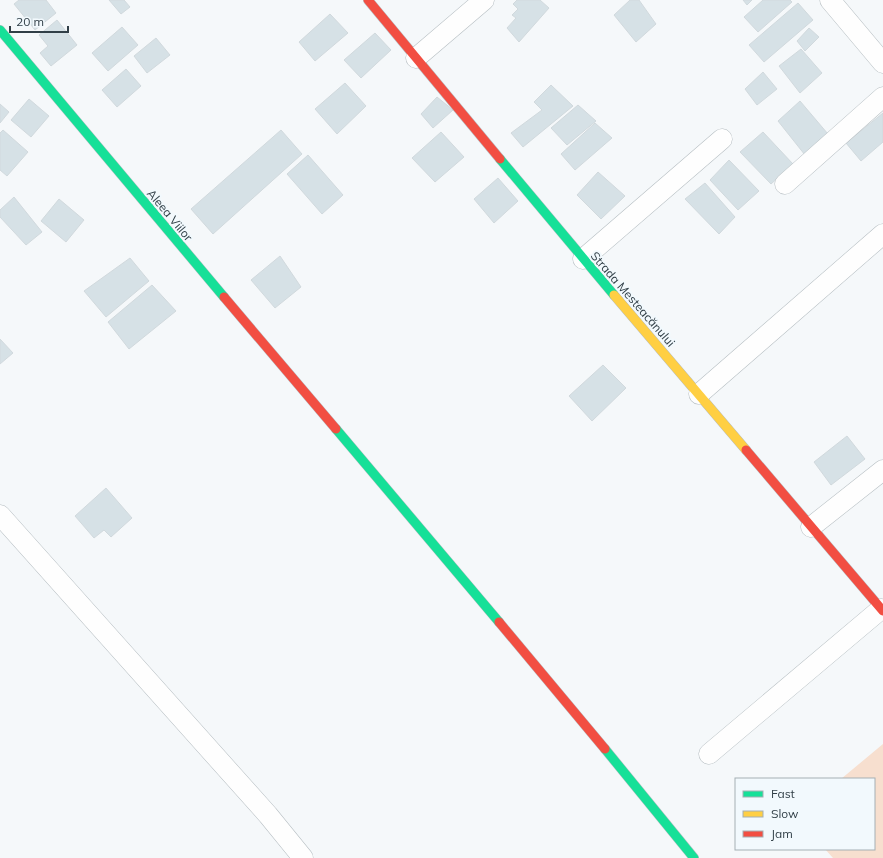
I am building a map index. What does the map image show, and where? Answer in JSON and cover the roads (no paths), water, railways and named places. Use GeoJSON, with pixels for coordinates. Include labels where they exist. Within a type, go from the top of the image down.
{"type":"FeatureCollection","features":[{"type":"Feature","properties":{"kind":"street","name":"Strada Mesteacănului"},"geometry":{"type":"LineString","coordinates":[[368,0],[583,259],[882,610]]}},
{"type":"Feature","properties":{"kind":"street"},"geometry":{"type":"LineString","coordinates":[[416,58],[484,0]]}},
{"type":"Feature","properties":{"kind":"street"},"geometry":{"type":"LineString","coordinates":[[830,0],[883,63]]}},
{"type":"Feature","properties":{"kind":"street","name":"Aleea Viilor"},"geometry":{"type":"LineString","coordinates":[[0,30],[201,271],[608,753],[694,858]]}},
{"type":"Feature","properties":{"kind":"street"},"geometry":{"type":"LineString","coordinates":[[785,184],[883,97]]}},
{"type":"Feature","properties":{"kind":"street"},"geometry":{"type":"LineString","coordinates":[[583,259],[722,139]]}},
{"type":"Feature","properties":{"kind":"street"},"geometry":{"type":"LineString","coordinates":[[699,394],[883,234]]}},
{"type":"Feature","properties":{"kind":"street"},"geometry":{"type":"LineString","coordinates":[[812,527],[883,470]]}},
{"type":"Feature","properties":{"kind":"street"},"geometry":{"type":"LineString","coordinates":[[0,515],[263,810],[303,858]]}},
{"type":"Feature","properties":{"kind":"street"},"geometry":{"type":"LineString","coordinates":[[709,754],[882,610]]}}]}
